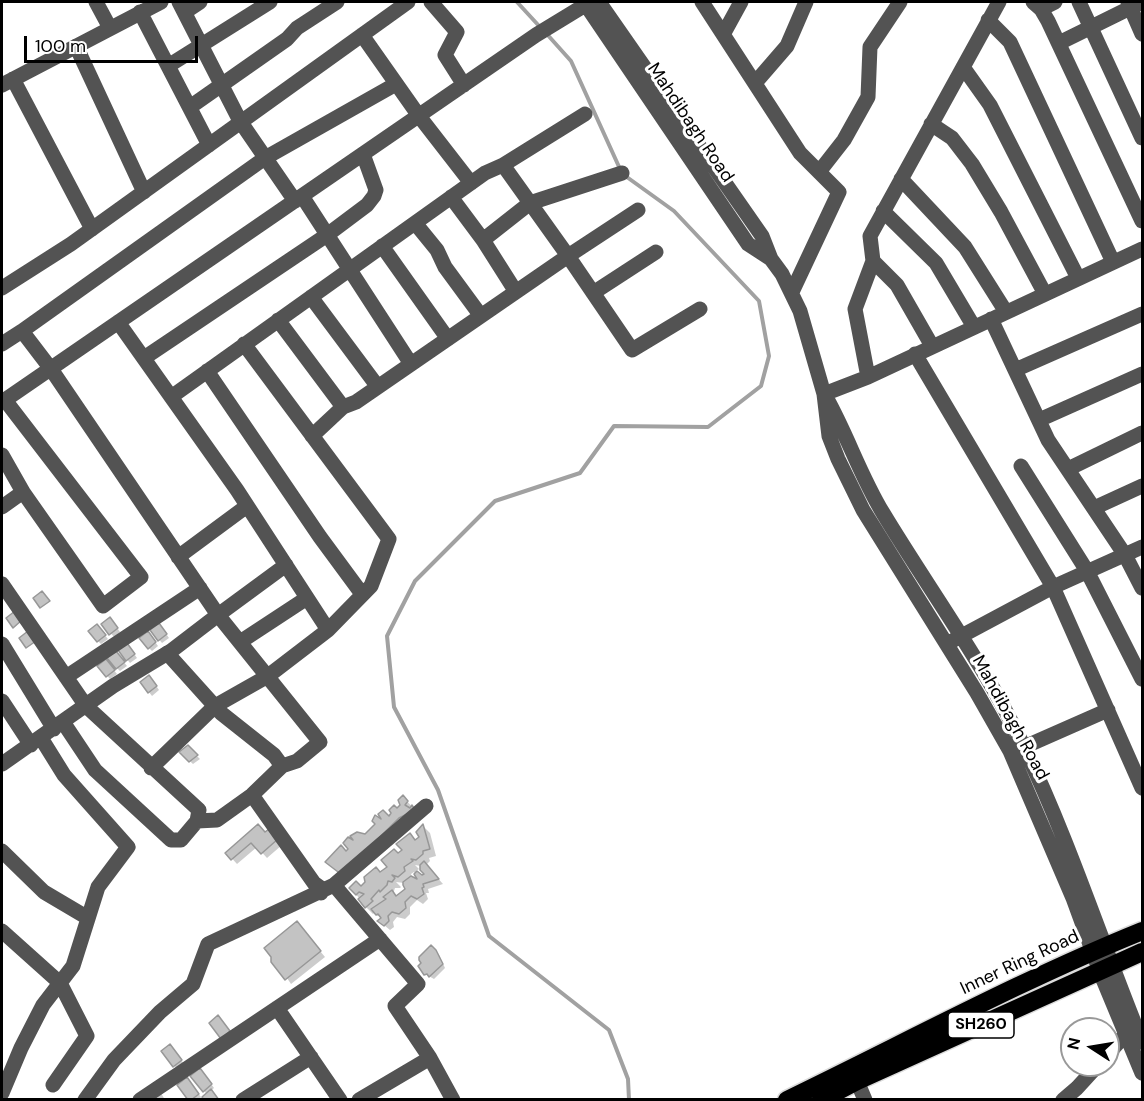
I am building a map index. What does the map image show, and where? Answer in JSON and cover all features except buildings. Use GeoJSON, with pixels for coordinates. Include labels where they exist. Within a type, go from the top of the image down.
{"type":"FeatureCollection","features":[{"type":"Feature","properties":{"kind":"highway","name":"Inner Ring Road"},"geometry":{"type":"LineString","coordinates":[[787,1100],[907,1040],[1099,949],[1143,931]]}},
{"type":"Feature","properties":{"kind":"highway","name":"SH260"},"geometry":{"type":"LineString","coordinates":[[820,1100],[857,1081],[1143,952]]}},
{"type":"Feature","properties":{"kind":"street"},"geometry":{"type":"LineString","coordinates":[[96,2],[110,28]]}},
{"type":"Feature","properties":{"kind":"street"},"geometry":{"type":"LineString","coordinates":[[92,229],[7,82],[160,2]]}},
{"type":"Feature","properties":{"kind":"street"},"geometry":{"type":"LineString","coordinates":[[200,2],[182,7],[240,121],[265,158],[327,236],[411,364]]}},
{"type":"Feature","properties":{"kind":"street"},"geometry":{"type":"LineString","coordinates":[[168,66],[202,47],[270,2]]}},
{"type":"Feature","properties":{"kind":"street"},"geometry":{"type":"LineString","coordinates":[[189,107],[287,39],[297,28],[337,2]]}},
{"type":"Feature","properties":{"kind":"street"},"geometry":{"type":"LineString","coordinates":[[3,285],[92,229],[362,35],[389,7],[408,2]]}},
{"type":"Feature","properties":{"kind":"street"},"geometry":{"type":"LineString","coordinates":[[431,2],[457,32],[445,55],[464,85]]}},
{"type":"Feature","properties":{"kind":"street"},"geometry":{"type":"LineString","coordinates":[[702,2],[800,153],[839,192],[792,292]]}},
{"type":"Feature","properties":{"kind":"street"},"geometry":{"type":"LineString","coordinates":[[724,33],[741,2]]}},
{"type":"Feature","properties":{"kind":"street"},"geometry":{"type":"LineString","coordinates":[[755,83],[787,46],[806,2]]}},
{"type":"Feature","properties":{"kind":"street"},"geometry":{"type":"LineString","coordinates":[[819,172],[844,140],[868,97],[870,47],[900,2]]}},
{"type":"Feature","properties":{"kind":"street"},"geometry":{"type":"LineString","coordinates":[[868,377],[855,309],[873,261],[870,236],[999,2]]}},
{"type":"Feature","properties":{"kind":"street"},"geometry":{"type":"LineString","coordinates":[[1055,2],[1037,5],[1059,43],[1143,221]]}},
{"type":"Feature","properties":{"kind":"street"},"geometry":{"type":"LineString","coordinates":[[1079,2],[1143,138]]}},
{"type":"Feature","properties":{"kind":"street"},"geometry":{"type":"LineString","coordinates":[[1059,43],[1133,3],[1143,34]]}},
{"type":"Feature","properties":{"kind":"street"},"geometry":{"type":"LineString","coordinates":[[2,455],[23,492],[103,606],[141,577],[3,401],[536,35],[586,4]]}},
{"type":"Feature","properties":{"kind":"street","name":"Mahdibagh Road"},"geometry":{"type":"LineString","coordinates":[[586,4],[748,244],[771,259],[792,292],[803,319],[824,394],[829,436],[850,485],[863,510],[996,725],[1018,768],[1073,898],[1099,949]]}},
{"type":"Feature","properties":{"kind":"street"},"geometry":{"type":"LineString","coordinates":[[140,12],[209,145]]}},
{"type":"Feature","properties":{"kind":"street"},"geometry":{"type":"LineString","coordinates":[[988,20],[1010,42],[1113,262]]}},
{"type":"Feature","properties":{"kind":"street"},"geometry":{"type":"LineString","coordinates":[[362,35],[419,116],[471,183]]}},
{"type":"Feature","properties":{"kind":"street"},"geometry":{"type":"LineString","coordinates":[[76,46],[144,192]]}},
{"type":"Feature","properties":{"kind":"street"},"geometry":{"type":"LineString","coordinates":[[963,67],[990,105],[1078,278]]}},
{"type":"Feature","properties":{"kind":"street"},"geometry":{"type":"LineString","coordinates":[[2,344],[265,158],[396,84]]}},
{"type":"Feature","properties":{"kind":"street"},"geometry":{"type":"LineString","coordinates":[[171,397],[485,173],[503,165],[585,114]]}},
{"type":"Feature","properties":{"kind":"street"},"geometry":{"type":"LineString","coordinates":[[931,124],[952,138],[972,164],[1045,294]]}},
{"type":"Feature","properties":{"kind":"street"},"geometry":{"type":"LineString","coordinates":[[144,358],[327,236],[366,205],[376,190],[363,154]]}},
{"type":"Feature","properties":{"kind":"street"},"geometry":{"type":"LineString","coordinates":[[503,165],[632,350],[700,309]]}},
{"type":"Feature","properties":{"kind":"street"},"geometry":{"type":"LineString","coordinates":[[483,240],[530,203],[622,173]]}},
{"type":"Feature","properties":{"kind":"street"},"geometry":{"type":"LineString","coordinates":[[901,179],[965,247],[1006,312]]}},
{"type":"Feature","properties":{"kind":"street"},"geometry":{"type":"LineString","coordinates":[[451,197],[483,240],[516,292]]}},
{"type":"Feature","properties":{"kind":"street"},"geometry":{"type":"LineString","coordinates":[[312,436],[343,407],[356,402],[638,210]]}},
{"type":"Feature","properties":{"kind":"street"},"geometry":{"type":"LineString","coordinates":[[883,211],[936,263],[974,327]]}},
{"type":"Feature","properties":{"kind":"street"},"geometry":{"type":"LineString","coordinates":[[415,223],[437,250],[445,267],[482,316]]}},
{"type":"Feature","properties":{"kind":"street"},"geometry":{"type":"LineString","coordinates":[[382,246],[448,339]]}},
{"type":"Feature","properties":{"kind":"street"},"geometry":{"type":"LineString","coordinates":[[824,394],[868,377],[1143,249]]}},
{"type":"Feature","properties":{"kind":"street"},"geometry":{"type":"LineString","coordinates":[[593,293],[656,252]]}},
{"type":"Feature","properties":{"kind":"street"},"geometry":{"type":"LineString","coordinates":[[873,261],[897,285],[932,346]]}},
{"type":"Feature","properties":{"kind":"street"},"geometry":{"type":"LineString","coordinates":[[311,297],[378,387]]}},
{"type":"Feature","properties":{"kind":"street"},"geometry":{"type":"LineString","coordinates":[[1015,370],[1143,314]]}},
{"type":"Feature","properties":{"kind":"street"},"geometry":{"type":"LineString","coordinates":[[991,319],[1048,440],[1125,555],[1143,588]]}},
{"type":"Feature","properties":{"kind":"street"},"geometry":{"type":"LineString","coordinates":[[278,320],[343,407]]}},
{"type":"Feature","properties":{"kind":"street"},"geometry":{"type":"LineString","coordinates":[[118,322],[247,506],[328,630]]}},
{"type":"Feature","properties":{"kind":"street"},"geometry":{"type":"LineString","coordinates":[[22,331],[51,369],[218,615],[320,741],[297,761],[282,766],[252,795],[217,820],[197,821]]}},
{"type":"Feature","properties":{"kind":"street"},"geometry":{"type":"LineString","coordinates":[[151,768],[215,705],[268,676],[328,630],[371,586],[389,539],[244,344]]}},
{"type":"Feature","properties":{"kind":"street"},"geometry":{"type":"LineString","coordinates":[[915,354],[1053,587],[1143,788]]}},
{"type":"Feature","properties":{"kind":"street"},"geometry":{"type":"LineString","coordinates":[[207,371],[320,537],[362,594]]}},
{"type":"Feature","properties":{"kind":"street"},"geometry":{"type":"LineString","coordinates":[[1039,420],[1143,374]]}},
{"type":"Feature","properties":{"kind":"street","name":"Mahdibagh Road"},"geometry":{"type":"LineString","coordinates":[[824,394],[844,430],[852,454],[867,485],[960,635],[1024,747],[1071,856],[1125,1035],[1143,1073]]}},
{"type":"Feature","properties":{"kind":"street"},"geometry":{"type":"LineString","coordinates":[[1068,469],[1143,433]]}},
{"type":"Feature","properties":{"kind":"street"},"geometry":{"type":"LineString","coordinates":[[1021,466],[1087,571],[1143,679]]}},
{"type":"Feature","properties":{"kind":"street"},"geometry":{"type":"LineString","coordinates":[[1094,508],[1143,486]]}},
{"type":"Feature","properties":{"kind":"street"},"geometry":{"type":"LineString","coordinates":[[2,507],[23,492]]}},
{"type":"Feature","properties":{"kind":"street"},"geometry":{"type":"LineString","coordinates":[[178,557],[247,506]]}},
{"type":"Feature","properties":{"kind":"street"},"geometry":{"type":"LineString","coordinates":[[946,644],[1053,587],[1143,547]]}},
{"type":"Feature","properties":{"kind":"street"},"geometry":{"type":"LineString","coordinates":[[2,763],[36,742],[113,686],[167,653],[286,565]]}},
{"type":"Feature","properties":{"kind":"street"},"geometry":{"type":"LineString","coordinates":[[2,584],[86,706],[199,810],[197,821],[181,840],[171,840],[95,770],[59,725],[2,644]]}},
{"type":"Feature","properties":{"kind":"street"},"geometry":{"type":"LineString","coordinates":[[66,677],[200,588]]}},
{"type":"Feature","properties":{"kind":"street"},"geometry":{"type":"LineString","coordinates":[[240,642],[307,598]]}},
{"type":"Feature","properties":{"kind":"street"},"geometry":{"type":"LineString","coordinates":[[167,653],[215,705],[274,755],[282,766]]}},
{"type":"Feature","properties":{"kind":"street"},"geometry":{"type":"LineString","coordinates":[[2,701],[128,847],[98,887],[73,966],[43,1005],[7,1063],[2,1094]]}},
{"type":"Feature","properties":{"kind":"street"},"geometry":{"type":"LineString","coordinates":[[1024,747],[1108,710]]}},
{"type":"Feature","properties":{"kind":"street"},"geometry":{"type":"LineString","coordinates":[[252,795],[314,883],[321,888],[328,889],[380,939],[418,984],[395,1006],[430,1058],[453,1100]]}},
{"type":"Feature","properties":{"kind":"street"},"geometry":{"type":"LineString","coordinates":[[85,1100],[114,1060],[160,1012],[193,984],[208,944],[328,889],[426,806]]}},
{"type":"Feature","properties":{"kind":"street"},"geometry":{"type":"LineString","coordinates":[[2,851],[44,892],[88,918]]}},
{"type":"Feature","properties":{"kind":"street"},"geometry":{"type":"LineString","coordinates":[[2,931],[60,983],[87,1036],[52,1085]]}},
{"type":"Feature","properties":{"kind":"street"},"geometry":{"type":"LineString","coordinates":[[140,1100],[162,1094],[277,1008],[380,939]]}},
{"type":"Feature","properties":{"kind":"street","name":"Mahdibagh Road"},"geometry":{"type":"LineString","coordinates":[[1106,968],[1143,1042]]}},
{"type":"Feature","properties":{"kind":"street"},"geometry":{"type":"LineString","coordinates":[[277,1008],[340,1100]]}},
{"type":"Feature","properties":{"kind":"street"},"geometry":{"type":"LineString","coordinates":[[1120,1041],[1125,1035]]}},
{"type":"Feature","properties":{"kind":"street"},"geometry":{"type":"LineString","coordinates":[[243,1100],[311,1057]]}},
{"type":"Feature","properties":{"kind":"street"},"geometry":{"type":"LineString","coordinates":[[359,1100],[430,1058]]}},
{"type":"Feature","properties":{"kind":"street"},"geometry":{"type":"LineString","coordinates":[[1063,1100],[1087,1077]]}},
{"type":"Feature","properties":{"kind":"street"},"geometry":{"type":"LineString","coordinates":[[857,1081],[865,1100]]}},
{"type":"Feature","properties":{"kind":"waterway"},"geometry":{"type":"LineString","coordinates":[[517,2],[540,27]]}},
{"type":"Feature","properties":{"kind":"waterway"},"geometry":{"type":"LineString","coordinates":[[545,32],[571,61],[620,169]]}},
{"type":"Feature","properties":{"kind":"waterway"},"geometry":{"type":"LineString","coordinates":[[624,175],[674,211],[759,301],[769,356],[761,386],[708,427],[614,426],[580,473],[495,501],[415,581],[387,636],[394,707],[438,790],[489,936],[609,1030],[628,1079],[629,1100]]}}]}
